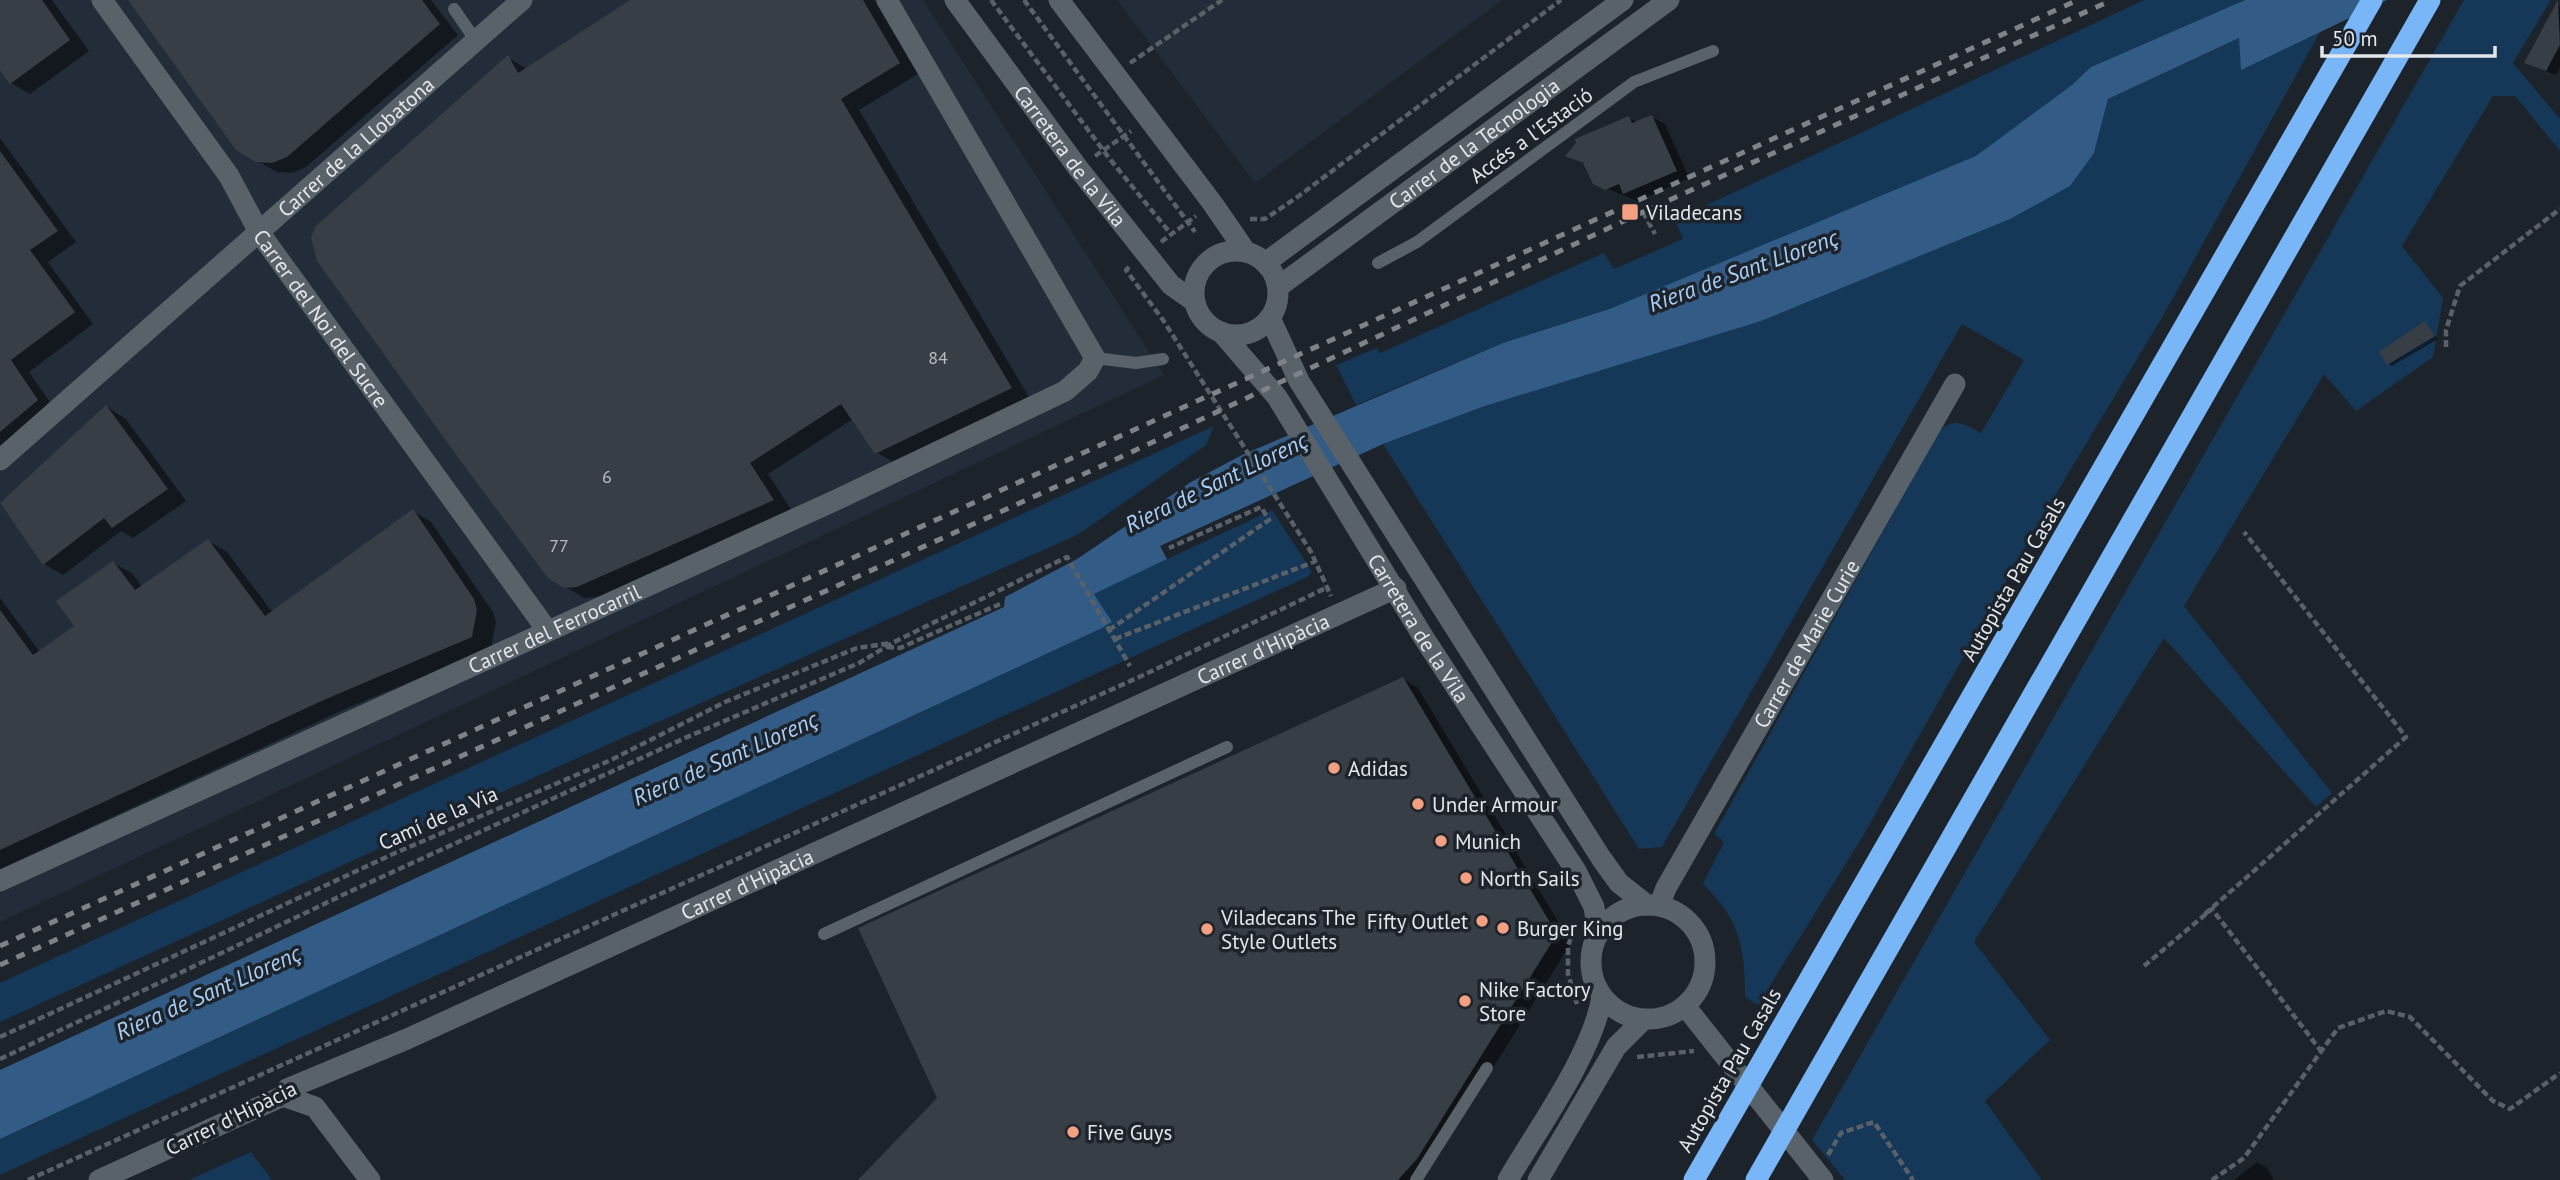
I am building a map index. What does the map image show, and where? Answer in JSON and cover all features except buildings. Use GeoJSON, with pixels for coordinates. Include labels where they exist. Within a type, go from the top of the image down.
{"type":"FeatureCollection","features":[{"type":"Feature","properties":{"kind":"highway","name":"Autopista Pau Casals"},"geometry":{"type":"LineString","coordinates":[[1693,1180],[2372,0]]}},
{"type":"Feature","properties":{"kind":"highway"},"geometry":{"type":"LineString","coordinates":[[1756,1180],[2430,0]]}},
{"type":"Feature","properties":{"kind":"street","name":"Carrer del Noi del Sucre"},"geometry":{"type":"LineString","coordinates":[[102,0],[229,176],[259,232],[547,630]]}},
{"type":"Feature","properties":{"kind":"street","name":"Carrer de la Llobatona"},"geometry":{"type":"LineString","coordinates":[[0,460],[522,0]]}},
{"type":"Feature","properties":{"kind":"street"},"geometry":{"type":"LineString","coordinates":[[887,0],[1095,358]]}},
{"type":"Feature","properties":{"kind":"street","name":"Carretera de la Vila"},"geometry":{"type":"LineString","coordinates":[[956,0],[1078,168],[1171,285],[1195,302]]}},
{"type":"Feature","properties":{"kind":"street"},"geometry":{"type":"LineString","coordinates":[[1059,0],[1246,252],[1265,263],[1278,287],[1276,306],[1270,318],[1257,330],[1245,334],[1221,332],[1204,321],[1195,302],[1195,285],[1207,264],[1221,254],[1246,252]]}},
{"type":"Feature","properties":{"kind":"street","name":"Carrer de la Tecnologia"},"geometry":{"type":"LineString","coordinates":[[1265,263],[1623,0]]}},
{"type":"Feature","properties":{"kind":"street","name":"Carrer de la Tecnologia"},"geometry":{"type":"LineString","coordinates":[[1278,287],[1668,0]]}},
{"type":"Feature","properties":{"kind":"street","name":"Carretera de la Vila"},"geometry":{"type":"LineString","coordinates":[[1270,318],[1299,381],[1605,864],[1619,883],[1653,905]]}},
{"type":"Feature","properties":{"kind":"street","name":"Carretera de la Vila"},"geometry":{"type":"LineString","coordinates":[[1221,332],[1277,397],[1424,638],[1581,880],[1594,907],[1598,934]]}},
{"type":"Feature","properties":{"kind":"street","name":"Carrer del Ferrocarril"},"geometry":{"type":"LineString","coordinates":[[0,881],[834,501],[1065,391],[1088,371],[1095,358]]}},
{"type":"Feature","properties":{"kind":"street","name":"Carrer de Marie Curie"},"geometry":{"type":"LineString","coordinates":[[1653,905],[1676,870],[1955,384]]}},
{"type":"Feature","properties":{"kind":"street","name":"Carrer d'Hipàcia"},"geometry":{"type":"LineString","coordinates":[[99,1180],[283,1096],[287,1089],[372,1055],[1396,589]]}},
{"type":"Feature","properties":{"kind":"street"},"geometry":{"type":"LineString","coordinates":[[1653,905],[1684,918],[1701,941],[1705,969],[1698,989],[1685,1006],[1673,1014],[1644,1019],[1614,1009],[1602,997],[1591,972],[1592,946],[1598,934],[1614,916],[1635,906],[1653,905]]}},
{"type":"Feature","properties":{"kind":"street"},"geometry":{"type":"LineString","coordinates":[[1508,1180],[1579,1058],[1597,1017],[1602,997]]}},
{"type":"Feature","properties":{"kind":"street"},"geometry":{"type":"LineString","coordinates":[[1685,1006],[1823,1180]]}},
{"type":"Feature","properties":{"kind":"street"},"geometry":{"type":"LineString","coordinates":[[1538,1180],[1616,1047],[1644,1019]]}},
{"type":"Feature","properties":{"kind":"street"},"geometry":{"type":"LineString","coordinates":[[323,1116],[321,1100],[325,1087],[339,1074],[372,1055]]}},
{"type":"Feature","properties":{"kind":"street"},"geometry":{"type":"LineString","coordinates":[[283,1096],[315,1107],[370,1180]]}},
{"type":"Feature","properties":{"kind":"lane"},"geometry":{"type":"LineString","coordinates":[[454,9],[476,41]]}},
{"type":"Feature","properties":{"kind":"lane","name":"Accés a l'Estació"},"geometry":{"type":"LineString","coordinates":[[1378,263],[1416,242],[1634,82],[1713,51]]}},
{"type":"Feature","properties":{"kind":"lane"},"geometry":{"type":"LineString","coordinates":[[1095,358],[1136,363],[1163,359]]}},
{"type":"Feature","properties":{"kind":"lane"},"geometry":{"type":"LineString","coordinates":[[824,934],[1227,747]]}},
{"type":"Feature","properties":{"kind":"lane"},"geometry":{"type":"LineString","coordinates":[[1416,1180],[1487,1068]]}},
{"type":"Feature","properties":{"kind":"path"},"geometry":{"type":"LineString","coordinates":[[991,0],[1103,150],[1171,234],[1205,210]]}},
{"type":"Feature","properties":{"kind":"path"},"geometry":{"type":"LineString","coordinates":[[1024,0],[1195,232]]}},
{"type":"Feature","properties":{"kind":"path"},"geometry":{"type":"LineString","coordinates":[[1115,74],[1222,0]]}},
{"type":"Feature","properties":{"kind":"path"},"geometry":{"type":"LineString","coordinates":[[1245,213],[1250,219],[1265,219],[1561,0]]}},
{"type":"Feature","properties":{"kind":"path"},"geometry":{"type":"LineString","coordinates":[[1089,160],[1137,126]]}},
{"type":"Feature","properties":{"kind":"path"},"geometry":{"type":"LineString","coordinates":[[2446,347],[2446,330],[2460,286],[2560,209]]}},
{"type":"Feature","properties":{"kind":"path"},"geometry":{"type":"LineString","coordinates":[[1643,212],[1655,234]]}},
{"type":"Feature","properties":{"kind":"path"},"geometry":{"type":"LineString","coordinates":[[1134,281],[1199,376],[1311,552],[1339,614]]}},
{"type":"Feature","properties":{"kind":"path"},"geometry":{"type":"LineString","coordinates":[[1109,629],[1269,520],[1261,507],[1169,548]]}},
{"type":"Feature","properties":{"kind":"path"},"geometry":{"type":"LineString","coordinates":[[2144,966],[2406,737],[2244,532]]}},
{"type":"Feature","properties":{"kind":"path"},"geometry":{"type":"LineString","coordinates":[[0,1059],[349,892],[685,738],[859,663],[894,642],[1067,557],[1130,666]]}},
{"type":"Feature","properties":{"kind":"path"},"geometry":{"type":"LineString","coordinates":[[1115,639],[1316,561]]}},
{"type":"Feature","properties":{"kind":"path"},"geometry":{"type":"LineString","coordinates":[[27,1180],[1125,683],[1328,587]]}},
{"type":"Feature","properties":{"kind":"path"},"geometry":{"type":"LineString","coordinates":[[886,647],[900,648],[1000,604]]}},
{"type":"Feature","properties":{"kind":"path","name":"Camí de la Via"},"geometry":{"type":"LineString","coordinates":[[0,1037],[393,855],[611,760],[725,702],[857,648],[894,642]]}},
{"type":"Feature","properties":{"kind":"path"},"geometry":{"type":"LineString","coordinates":[[2205,914],[2212,909],[2321,1051]]}},
{"type":"Feature","properties":{"kind":"path"},"geometry":{"type":"LineString","coordinates":[[1575,919],[1568,946],[1568,974],[1580,1011]]}},
{"type":"Feature","properties":{"kind":"path"},"geometry":{"type":"LineString","coordinates":[[2212,1180],[2244,1158],[2338,1028],[2386,1011],[2410,1017],[2493,1101],[2510,1109],[2560,1073]]}},
{"type":"Feature","properties":{"kind":"path"},"geometry":{"type":"LineString","coordinates":[[1628,1067],[1636,1057],[1693,1050]]}},
{"type":"Feature","properties":{"kind":"path"},"geometry":{"type":"LineString","coordinates":[[1827,1157],[1841,1133],[1874,1122],[1913,1180]]}},
{"type":"Feature","properties":{"kind":"shaded area"},"geometry":{"type":"Polygon","coordinates":[[[0,0],[923,0],[1164,375],[0,922],[0,0]]]}},
{"type":"Feature","properties":{"kind":"shaded area"},"geometry":{"type":"Polygon","coordinates":[[[1117,0],[1502,0],[1255,183],[1117,0]]]}},
{"type":"Feature","properties":{"kind":"shaded area"},"geometry":{"type":"Polygon","coordinates":[[[2144,0],[2245,0],[2091,67],[2003,158],[1790,250],[1503,343],[1356,405],[1336,365],[1377,348],[1380,353],[1604,253],[1614,269],[1683,239],[1675,220],[2144,0]]]}},
{"type":"Feature","properties":{"kind":"shaded area"},"geometry":{"type":"Polygon","coordinates":[[[2464,0],[2551,0],[2513,63],[2560,119],[2560,151],[2515,96],[2493,96],[2402,246],[2443,298],[2433,357],[2356,411],[2324,374],[2184,606],[2332,793],[2316,807],[2164,638],[1974,942],[2050,1040],[1985,1101],[2042,1180],[1845,1180],[1812,1140],[2464,0]]]}},
{"type":"Feature","properties":{"kind":"shaded area"},"geometry":{"type":"Polygon","coordinates":[[[2320,32],[2163,316],[2041,519],[1863,836],[1758,1005],[1745,997],[1744,963],[1733,922],[1703,884],[1724,842],[1714,834],[1939,431],[1950,424],[1960,423],[1981,433],[2024,360],[1962,324],[1662,847],[1639,849],[1383,444],[1485,406],[2094,153],[2108,99],[2239,38],[2242,69],[2320,32]]]}},
{"type":"Feature","properties":{"kind":"shaded area"},"geometry":{"type":"Polygon","coordinates":[[[1214,426],[1206,445],[1079,534],[524,782],[0,1022],[0,983],[1214,426]]]}},
{"type":"Feature","properties":{"kind":"shaded area"},"geometry":{"type":"Polygon","coordinates":[[[1272,510],[1312,572],[1307,577],[0,1175],[0,1139],[1101,628],[1084,598],[1272,510]]]}},
{"type":"Feature","properties":{"kind":"shaded area"},"geometry":{"type":"Polygon","coordinates":[[[251,1152],[272,1180],[189,1180],[251,1152]]]}},
{"type":"Feature","properties":{"kind":"water","name":"Riera de Sant Llorenç"},"geometry":{"type":"Polygon","coordinates":[[[2245,0],[2387,0],[2241,70],[2239,38],[2108,99],[2094,153],[2070,186],[2010,219],[1761,321],[1485,406],[1383,444],[1160,546],[1167,559],[1094,594],[1112,622],[1102,628],[0,1139],[0,1070],[1004,607],[1005,597],[1077,559],[1191,482],[1242,455],[1503,343],[1612,308],[1976,156],[2072,85],[2091,67],[2245,0]]]}},
{"type":"Feature","properties":{"kind":"railway"},"geometry":{"type":"LineString","coordinates":[[0,946],[2078,0]]}},
{"type":"Feature","properties":{"kind":"railway"},"geometry":{"type":"LineString","coordinates":[[0,965],[1106,464],[1643,212],[2112,0]]}},
{"type":"Feature","properties":{"kind":"place","name":"Viladecans"},"geometry":{"type":"Point","coordinates":[1630,212]}},
{"type":"Feature","properties":{"kind":"place","name":"Adidas"},"geometry":{"type":"Point","coordinates":[1334,768]}},
{"type":"Feature","properties":{"kind":"place","name":"Under Armour"},"geometry":{"type":"Point","coordinates":[1418,804]}},
{"type":"Feature","properties":{"kind":"place","name":"Munich"},"geometry":{"type":"Point","coordinates":[1441,841]}},
{"type":"Feature","properties":{"kind":"place","name":"North Sails"},"geometry":{"type":"Point","coordinates":[1466,878]}},
{"type":"Feature","properties":{"kind":"place","name":"Fifty Outlet"},"geometry":{"type":"Point","coordinates":[1482,921]}},
{"type":"Feature","properties":{"kind":"place","name":"Burger King"},"geometry":{"type":"Point","coordinates":[1503,928]}},
{"type":"Feature","properties":{"kind":"place","name":"Viladecans The Style Outlets"},"geometry":{"type":"Point","coordinates":[1207,929]}},
{"type":"Feature","properties":{"kind":"place","name":"Nike Factory Store"},"geometry":{"type":"Point","coordinates":[1465,1001]}},
{"type":"Feature","properties":{"kind":"place","name":"Five Guys"},"geometry":{"type":"Point","coordinates":[1073,1132]}}]}
